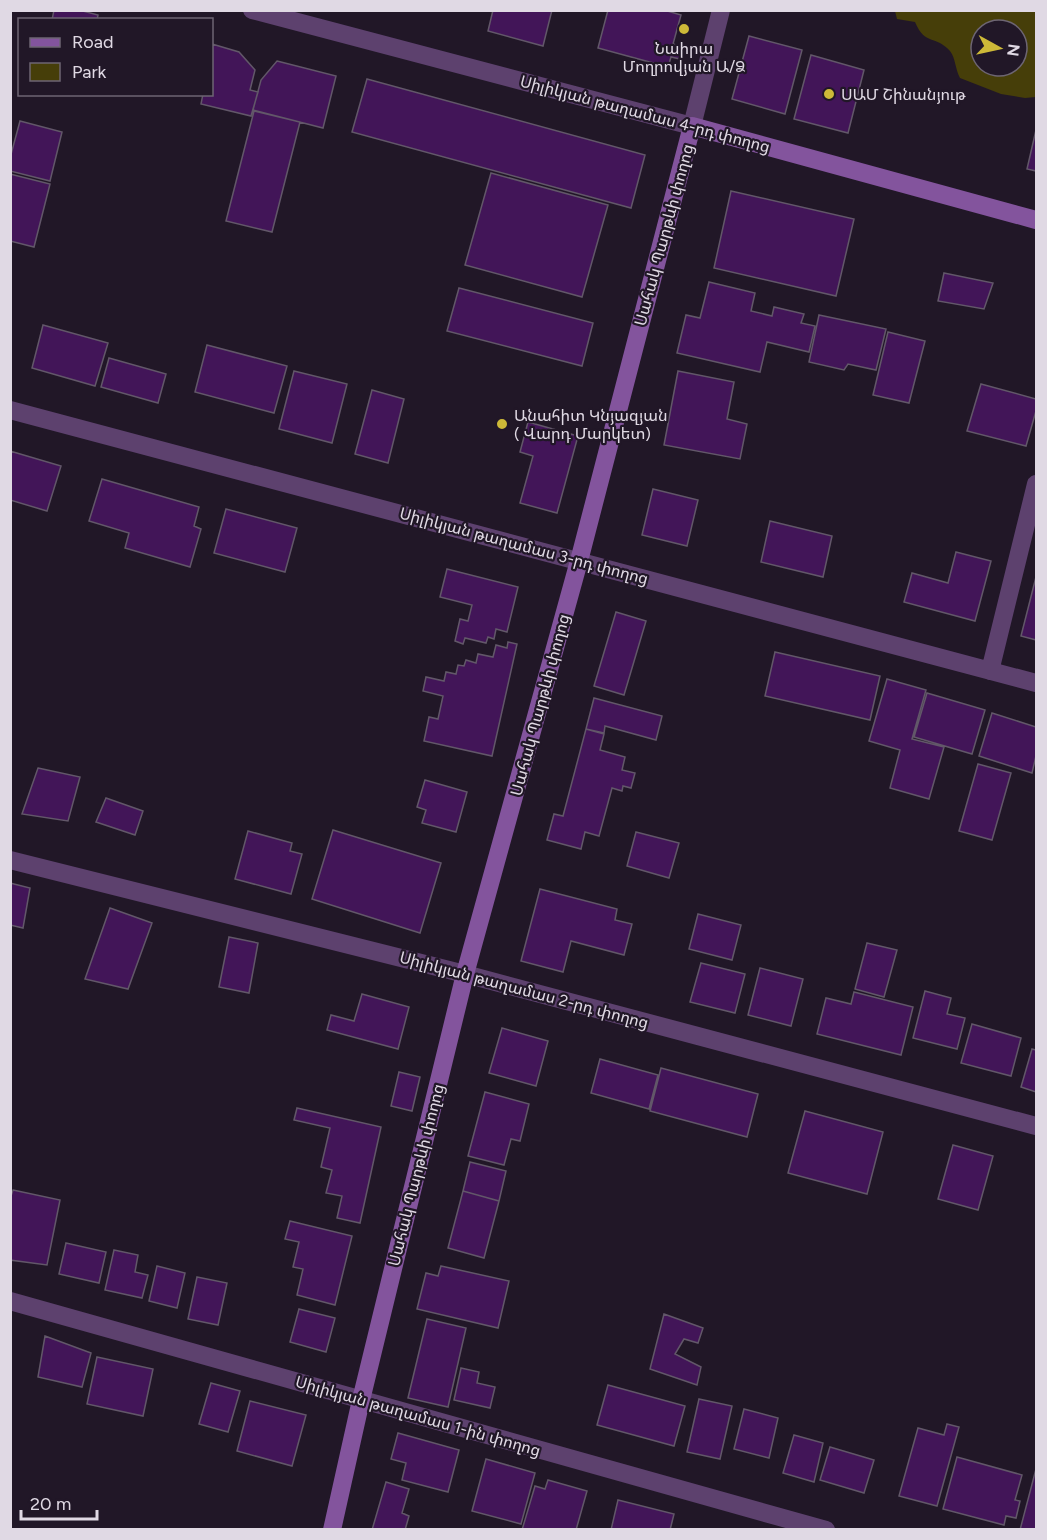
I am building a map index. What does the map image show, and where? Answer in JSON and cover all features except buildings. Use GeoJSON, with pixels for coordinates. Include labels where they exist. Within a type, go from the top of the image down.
{"type":"FeatureCollection","features":[{"type":"Feature","properties":{"kind":"main road","name":"Սիլիկյան թաղամաս 4-րդ փողոց"},"geometry":{"type":"LineString","coordinates":[[692,126],[1036,220]]}},
{"type":"Feature","properties":{"kind":"main road","name":"Սահակ Պարթևի փողոց"},"geometry":{"type":"LineString","coordinates":[[332,1530],[361,1400],[465,974],[579,561],[692,126]]}},
{"type":"Feature","properties":{"kind":"street","name":"Սիլիկյան թաղամաս 4-րդ փողոց"},"geometry":{"type":"LineString","coordinates":[[252,10],[692,126]]}},
{"type":"Feature","properties":{"kind":"street","name":"Սահակ Պարթևի փողոց"},"geometry":{"type":"LineString","coordinates":[[692,126],[721,10]]}},
{"type":"Feature","properties":{"kind":"street","name":"Սիլիկյան թաղամաս 3-րդ փողոց"},"geometry":{"type":"LineString","coordinates":[[10,410],[1036,683]]}},
{"type":"Feature","properties":{"kind":"street"},"geometry":{"type":"LineString","coordinates":[[990,671],[1036,484]]}},
{"type":"Feature","properties":{"kind":"street","name":"Սիլիկյան թաղամաս 2-րդ փողոց"},"geometry":{"type":"LineString","coordinates":[[10,860],[465,974],[1036,1126]]}},
{"type":"Feature","properties":{"kind":"street","name":"Սիլիկյան թաղամաս 1-ին փողոց"},"geometry":{"type":"LineString","coordinates":[[10,1301],[826,1530]]}},
{"type":"Feature","properties":{"kind":"green space"},"geometry":{"type":"Polygon","coordinates":[[[895,11],[1036,11],[1036,97],[1025,98],[1001,94],[960,78],[950,51],[940,43],[927,38],[915,22],[897,19],[895,11]]]}},
{"type":"Feature","properties":{"kind":"place","name":"Նաիրա Մողրովյան Ա/Ձ"},"geometry":{"type":"Point","coordinates":[684,29]}},
{"type":"Feature","properties":{"kind":"place","name":"ՍԱՄ Շինանյութ"},"geometry":{"type":"Point","coordinates":[829,94]}},
{"type":"Feature","properties":{"kind":"place","name":"Անահիտ Կնյազյան ( Վարդ Մարկետ)"},"geometry":{"type":"Point","coordinates":[502,424]}}]}
